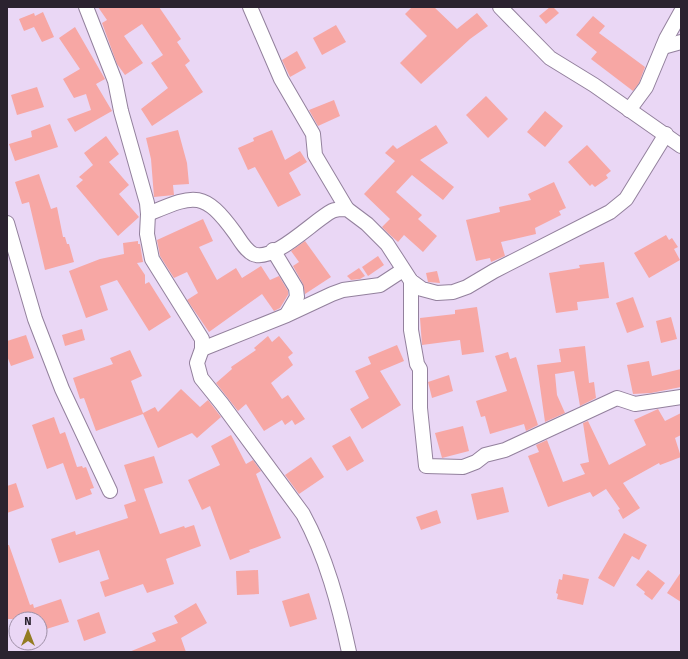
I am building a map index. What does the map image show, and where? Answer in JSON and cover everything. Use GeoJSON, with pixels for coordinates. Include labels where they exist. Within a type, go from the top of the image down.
{"type":"FeatureCollection","features":[{"type":"Feature","properties":{"kind":"street"},"geometry":{"type":"LineString","coordinates":[[86,7],[115,81],[148,214],[147,234],[152,259],[202,340],[202,349],[197,363],[201,378],[303,514],[314,533],[338,605],[349,652]]}},
{"type":"Feature","properties":{"kind":"street"},"geometry":{"type":"LineString","coordinates":[[250,7],[281,79],[313,134],[315,155],[347,209],[367,224],[386,244],[407,275],[422,289],[437,293],[453,292],[467,288],[494,271],[610,212],[626,199],[666,134]]}},
{"type":"Feature","properties":{"kind":"street"},"geometry":{"type":"LineString","coordinates":[[500,7],[550,58],[594,85],[666,134],[681,146]]}},
{"type":"Feature","properties":{"kind":"street"},"geometry":{"type":"LineString","coordinates":[[629,110],[646,87],[663,47],[681,12]]}},
{"type":"Feature","properties":{"kind":"street"},"geometry":{"type":"LineString","coordinates":[[663,47],[681,42]]}},
{"type":"Feature","properties":{"kind":"street"},"geometry":{"type":"LineString","coordinates":[[148,214],[187,199],[201,200],[211,205],[224,219],[244,246],[254,254],[265,254],[274,250],[333,211],[347,209]]}},
{"type":"Feature","properties":{"kind":"street"},"geometry":{"type":"LineString","coordinates":[[7,223],[35,319],[56,375],[110,491]]}},
{"type":"Feature","properties":{"kind":"street"},"geometry":{"type":"LineString","coordinates":[[274,250],[296,288],[298,297],[287,315]]}},
{"type":"Feature","properties":{"kind":"street"},"geometry":{"type":"LineString","coordinates":[[202,349],[287,315],[343,290],[380,285],[407,275]]}},
{"type":"Feature","properties":{"kind":"street"},"geometry":{"type":"LineString","coordinates":[[407,275],[411,330],[417,364],[420,369],[420,408],[426,466],[463,467],[476,462],[485,455],[505,450],[617,398],[635,404],[681,397]]}},
{"type":"Feature","properties":{"kind":"building"},"geometry":{"type":"Polygon","coordinates":[[[98,7],[159,7],[181,39],[177,42],[190,61],[185,65],[203,92],[152,126],[141,109],[168,88],[151,63],[163,55],[142,24],[124,36],[143,63],[125,75],[117,64],[102,23],[107,20],[98,7]]]}},
{"type":"Feature","properties":{"kind":"building"},"geometry":{"type":"Polygon","coordinates":[[[412,7],[434,7],[457,29],[477,13],[488,26],[470,39],[421,84],[400,63],[427,36],[405,14],[412,7]]]}},
{"type":"Feature","properties":{"kind":"building"},"geometry":{"type":"Polygon","coordinates":[[[550,7],[553,7],[559,13],[546,24],[539,16],[550,7]]]}},
{"type":"Feature","properties":{"kind":"building"},"geometry":{"type":"Polygon","coordinates":[[[43,12],[54,37],[42,42],[34,27],[24,31],[19,19],[34,13],[35,16],[43,12]]]}},
{"type":"Feature","properties":{"kind":"building"},"geometry":{"type":"Polygon","coordinates":[[[593,16],[605,26],[599,33],[645,67],[639,83],[633,91],[591,59],[597,52],[576,35],[593,16]]]}},
{"type":"Feature","properties":{"kind":"building"},"geometry":{"type":"Polygon","coordinates":[[[336,25],[346,42],[322,55],[313,38],[336,25]]]}},
{"type":"Feature","properties":{"kind":"building"},"geometry":{"type":"Polygon","coordinates":[[[75,27],[105,79],[96,84],[112,111],[75,132],[67,119],[91,110],[86,94],[74,98],[63,79],[80,69],[59,38],[75,27]]]}},
{"type":"Feature","properties":{"kind":"building"},"geometry":{"type":"Polygon","coordinates":[[[297,51],[306,68],[290,77],[282,60],[297,51]]]}},
{"type":"Feature","properties":{"kind":"building"},"geometry":{"type":"Polygon","coordinates":[[[37,87],[44,107],[17,115],[11,95],[37,87]]]}},
{"type":"Feature","properties":{"kind":"building"},"geometry":{"type":"Polygon","coordinates":[[[486,96],[508,119],[488,138],[466,115],[486,96]]]}},
{"type":"Feature","properties":{"kind":"building"},"geometry":{"type":"Polygon","coordinates":[[[334,100],[340,116],[318,126],[309,110],[334,100]]]}},
{"type":"Feature","properties":{"kind":"building"},"geometry":{"type":"Polygon","coordinates":[[[545,111],[563,126],[545,147],[527,132],[545,111]]]}},
{"type":"Feature","properties":{"kind":"building"},"geometry":{"type":"Polygon","coordinates":[[[50,124],[58,147],[15,161],[9,144],[32,137],[31,131],[50,124]]]}},
{"type":"Feature","properties":{"kind":"building"},"geometry":{"type":"Polygon","coordinates":[[[436,125],[448,143],[420,160],[454,187],[443,200],[412,175],[396,192],[422,215],[418,219],[437,236],[423,252],[404,235],[398,242],[389,234],[382,227],[390,219],[364,194],[395,161],[385,153],[393,145],[397,149],[436,125]]]}},
{"type":"Feature","properties":{"kind":"building"},"geometry":{"type":"Polygon","coordinates":[[[178,130],[187,163],[189,184],[173,185],[174,195],[154,197],[151,159],[146,138],[178,130]]]}},
{"type":"Feature","properties":{"kind":"building"},"geometry":{"type":"Polygon","coordinates":[[[272,130],[285,160],[300,151],[307,162],[289,173],[301,195],[278,207],[255,167],[248,170],[238,148],[254,141],[253,138],[272,130]]]}},
{"type":"Feature","properties":{"kind":"building"},"geometry":{"type":"Polygon","coordinates":[[[106,136],[119,154],[109,162],[129,185],[119,194],[139,217],[118,236],[76,186],[83,180],[79,177],[93,165],[84,153],[106,136]]]}},
{"type":"Feature","properties":{"kind":"building"},"geometry":{"type":"Polygon","coordinates":[[[587,145],[611,171],[606,175],[608,178],[595,187],[592,184],[590,186],[568,162],[587,145]]]}},
{"type":"Feature","properties":{"kind":"building"},"geometry":{"type":"Polygon","coordinates":[[[39,174],[51,209],[57,207],[63,237],[65,237],[67,244],[69,244],[74,262],[45,270],[29,202],[22,204],[15,182],[39,174]]]}},
{"type":"Feature","properties":{"kind":"building"},"geometry":{"type":"Polygon","coordinates":[[[554,182],[566,208],[559,211],[561,215],[535,228],[536,234],[501,242],[505,256],[491,262],[490,258],[476,261],[466,220],[500,212],[499,207],[531,200],[528,194],[554,182]]]}},
{"type":"Feature","properties":{"kind":"building"},"geometry":{"type":"Polygon","coordinates":[[[203,219],[213,241],[199,247],[217,280],[236,268],[242,278],[261,266],[270,280],[279,276],[288,291],[288,295],[280,308],[274,311],[262,294],[209,332],[187,300],[198,293],[187,272],[174,278],[160,256],[157,240],[203,219]]]}},
{"type":"Feature","properties":{"kind":"building"},"geometry":{"type":"Polygon","coordinates":[[[666,235],[669,240],[672,238],[678,247],[674,249],[680,260],[649,278],[634,253],[666,235]]]}},
{"type":"Feature","properties":{"kind":"building"},"geometry":{"type":"Polygon","coordinates":[[[138,241],[138,244],[140,244],[143,262],[137,263],[145,275],[145,284],[149,282],[171,317],[149,331],[117,280],[100,286],[108,310],[86,318],[69,271],[100,259],[124,254],[123,243],[138,241]]]}},
{"type":"Feature","properties":{"kind":"building"},"geometry":{"type":"Polygon","coordinates":[[[305,241],[331,277],[305,294],[303,284],[293,266],[299,262],[291,251],[305,241]]]}},
{"type":"Feature","properties":{"kind":"building"},"geometry":{"type":"Polygon","coordinates":[[[378,256],[384,265],[368,276],[362,267],[378,256]]]}},
{"type":"Feature","properties":{"kind":"building"},"geometry":{"type":"Polygon","coordinates":[[[604,262],[609,298],[577,302],[578,310],[556,313],[549,273],[580,268],[579,265],[604,262]]]}},
{"type":"Feature","properties":{"kind":"building"},"geometry":{"type":"Polygon","coordinates":[[[359,268],[365,276],[360,279],[351,280],[347,276],[359,268]]]}},
{"type":"Feature","properties":{"kind":"building"},"geometry":{"type":"Polygon","coordinates":[[[437,271],[440,283],[428,282],[426,273],[437,271]]]}},
{"type":"Feature","properties":{"kind":"building"},"geometry":{"type":"Polygon","coordinates":[[[633,297],[644,327],[627,333],[616,303],[633,297]]]}},
{"type":"Feature","properties":{"kind":"building"},"geometry":{"type":"Polygon","coordinates":[[[477,307],[484,352],[462,355],[460,340],[422,345],[420,318],[455,314],[455,310],[477,307]]]}},
{"type":"Feature","properties":{"kind":"building"},"geometry":{"type":"Polygon","coordinates":[[[671,317],[677,339],[661,343],[656,321],[671,317]]]}},
{"type":"Feature","properties":{"kind":"building"},"geometry":{"type":"Polygon","coordinates":[[[82,329],[85,340],[65,346],[62,335],[82,329]]]}},
{"type":"Feature","properties":{"kind":"building"},"geometry":{"type":"Polygon","coordinates":[[[26,335],[34,358],[11,366],[7,356],[7,341],[26,335]]]}},
{"type":"Feature","properties":{"kind":"building"},"geometry":{"type":"Polygon","coordinates":[[[268,336],[272,342],[279,336],[293,353],[288,357],[293,365],[271,383],[282,399],[288,395],[305,419],[295,425],[292,420],[285,425],[282,420],[264,431],[246,404],[238,411],[216,383],[232,369],[231,367],[256,350],[254,348],[268,336]]]}},
{"type":"Feature","properties":{"kind":"building"},"geometry":{"type":"Polygon","coordinates":[[[397,345],[404,361],[380,371],[401,405],[362,429],[350,409],[369,398],[355,371],[371,364],[368,357],[397,345]]]}},
{"type":"Feature","properties":{"kind":"building"},"geometry":{"type":"Polygon","coordinates":[[[585,346],[589,383],[594,382],[596,398],[580,406],[574,371],[555,374],[557,395],[565,413],[545,422],[537,365],[561,362],[559,349],[585,346]]]}},
{"type":"Feature","properties":{"kind":"building"},"geometry":{"type":"Polygon","coordinates":[[[130,350],[142,376],[131,381],[143,413],[155,407],[158,412],[181,389],[200,407],[208,400],[221,417],[197,438],[192,433],[158,448],[143,414],[96,431],[84,398],[80,399],[73,378],[113,364],[110,358],[130,350]]]}},
{"type":"Feature","properties":{"kind":"building"},"geometry":{"type":"Polygon","coordinates":[[[508,352],[510,359],[516,357],[538,425],[526,431],[524,424],[490,434],[485,416],[481,417],[476,401],[507,391],[495,356],[508,352]]]}},
{"type":"Feature","properties":{"kind":"building"},"geometry":{"type":"Polygon","coordinates":[[[649,361],[652,376],[681,369],[681,387],[651,393],[633,394],[627,365],[649,361]]]}},
{"type":"Feature","properties":{"kind":"building"},"geometry":{"type":"Polygon","coordinates":[[[449,375],[453,391],[432,398],[428,382],[449,375]]]}},
{"type":"Feature","properties":{"kind":"building"},"geometry":{"type":"Polygon","coordinates":[[[658,409],[665,421],[681,413],[681,435],[675,438],[681,457],[660,465],[659,463],[623,483],[640,508],[623,519],[618,510],[620,509],[606,489],[593,497],[590,492],[548,507],[528,456],[539,452],[536,445],[547,440],[563,482],[585,474],[580,464],[589,462],[583,423],[588,421],[609,465],[646,445],[634,420],[658,409]]]}},
{"type":"Feature","properties":{"kind":"building"},"geometry":{"type":"Polygon","coordinates":[[[54,417],[60,434],[65,432],[77,467],[86,467],[94,488],[90,489],[92,494],[76,500],[63,463],[47,469],[32,425],[54,417]]]}},
{"type":"Feature","properties":{"kind":"building"},"geometry":{"type":"Polygon","coordinates":[[[463,426],[469,451],[442,458],[435,433],[463,426]]]}},
{"type":"Feature","properties":{"kind":"building"},"geometry":{"type":"Polygon","coordinates":[[[231,435],[246,464],[253,460],[261,471],[256,474],[281,538],[249,550],[250,552],[230,560],[210,506],[202,510],[188,480],[220,465],[211,446],[231,435]]]}},
{"type":"Feature","properties":{"kind":"building"},"geometry":{"type":"Polygon","coordinates":[[[350,436],[364,461],[347,471],[332,446],[350,436]]]}},
{"type":"Feature","properties":{"kind":"building"},"geometry":{"type":"Polygon","coordinates":[[[154,456],[163,483],[144,489],[160,534],[184,526],[185,528],[194,525],[201,546],[166,559],[174,584],[147,593],[143,584],[105,597],[100,582],[109,579],[99,550],[59,563],[51,539],[75,531],[76,535],[128,518],[124,505],[136,501],[124,465],[154,456]]]}},
{"type":"Feature","properties":{"kind":"building"},"geometry":{"type":"Polygon","coordinates":[[[311,457],[324,477],[299,494],[285,475],[311,457]]]}},
{"type":"Feature","properties":{"kind":"building"},"geometry":{"type":"Polygon","coordinates":[[[16,483],[24,507],[7,513],[7,486],[16,483]]]}},
{"type":"Feature","properties":{"kind":"building"},"geometry":{"type":"Polygon","coordinates":[[[503,487],[509,512],[477,520],[471,494],[503,487]]]}},
{"type":"Feature","properties":{"kind":"building"},"geometry":{"type":"Polygon","coordinates":[[[437,510],[441,523],[421,530],[416,517],[437,510]]]}},
{"type":"Feature","properties":{"kind":"building"},"geometry":{"type":"Polygon","coordinates":[[[624,533],[647,545],[639,560],[632,556],[614,587],[598,578],[624,533]]]}},
{"type":"Feature","properties":{"kind":"building"},"geometry":{"type":"Polygon","coordinates":[[[7,545],[9,545],[30,605],[33,604],[34,608],[61,599],[69,622],[48,629],[48,611],[8,611],[7,619],[7,545]]]}},
{"type":"Feature","properties":{"kind":"building"},"geometry":{"type":"Polygon","coordinates":[[[258,570],[259,594],[237,595],[236,571],[258,570]]]}},
{"type":"Feature","properties":{"kind":"building"},"geometry":{"type":"Polygon","coordinates":[[[648,570],[665,583],[652,600],[636,585],[648,570]]]}},
{"type":"Feature","properties":{"kind":"building"},"geometry":{"type":"Polygon","coordinates":[[[681,572],[681,602],[667,593],[681,572]]]}},
{"type":"Feature","properties":{"kind":"building"},"geometry":{"type":"Polygon","coordinates":[[[563,574],[589,579],[583,605],[557,599],[558,594],[556,593],[559,579],[562,580],[563,574]]]}},
{"type":"Feature","properties":{"kind":"building"},"geometry":{"type":"Polygon","coordinates":[[[309,593],[317,619],[290,627],[282,601],[309,593]]]}},
{"type":"Feature","properties":{"kind":"building"},"geometry":{"type":"Polygon","coordinates":[[[196,603],[207,623],[181,638],[186,652],[129,652],[156,641],[152,633],[178,623],[174,616],[196,603]]]}},
{"type":"Feature","properties":{"kind":"building"},"geometry":{"type":"Polygon","coordinates":[[[99,612],[106,633],[84,641],[77,620],[99,612]]]}}]}
